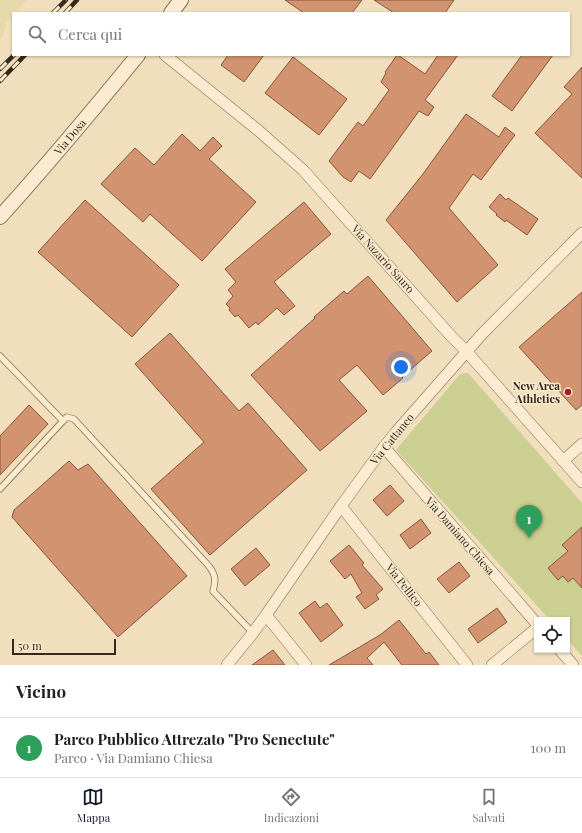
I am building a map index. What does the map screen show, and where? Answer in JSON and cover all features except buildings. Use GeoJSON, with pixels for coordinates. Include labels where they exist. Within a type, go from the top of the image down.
{"type":"FeatureCollection","features":[{"type":"Feature","properties":{"kind":"street"},"geometry":{"type":"LineString","coordinates":[[172,12],[181,0]]}},
{"type":"Feature","properties":{"kind":"street","name":"Via Dosa"},"geometry":{"type":"LineString","coordinates":[[0,217],[36,178],[137,56]]}},
{"type":"Feature","properties":{"kind":"street","name":"Via Nazario Sauro"},"geometry":{"type":"LineString","coordinates":[[166,56],[259,131],[303,170],[582,482]]}},
{"type":"Feature","properties":{"kind":"street","name":"Via Cattaneo"},"geometry":{"type":"LineString","coordinates":[[227,665],[266,615],[341,506],[396,431],[466,351],[582,233]]}},
{"type":"Feature","properties":{"kind":"street"},"geometry":{"type":"LineString","coordinates":[[563,461],[582,444]]}},
{"type":"Feature","properties":{"kind":"street","name":"Via Damiano Chiesa"},"geometry":{"type":"LineString","coordinates":[[384,448],[534,621]]}},
{"type":"Feature","properties":{"kind":"street","name":"Via Pellico"},"geometry":{"type":"LineString","coordinates":[[341,506],[467,665]]}},
{"type":"Feature","properties":{"kind":"street"},"geometry":{"type":"LineString","coordinates":[[266,615],[306,665]]}},
{"type":"Feature","properties":{"kind":"street"},"geometry":{"type":"LineString","coordinates":[[492,665],[534,630]]}},
{"type":"Feature","properties":{"kind":"street"},"geometry":{"type":"LineString","coordinates":[[563,653],[573,665]]}},
{"type":"Feature","properties":{"kind":"lane"},"geometry":{"type":"LineString","coordinates":[[0,356],[63,421]]}},
{"type":"Feature","properties":{"kind":"lane"},"geometry":{"type":"LineString","coordinates":[[0,489],[63,421],[67,418],[74,419],[208,565],[214,573],[215,583],[212,591],[253,633]]}},
{"type":"Feature","properties":{"kind":"shaded area"},"geometry":{"type":"Polygon","coordinates":[[[0,0],[26,0],[16,12],[12,12],[12,16],[6,24],[4,34],[0,39],[0,0]]]}},
{"type":"Feature","properties":{"kind":"green space"},"geometry":{"type":"Polygon","coordinates":[[[468,373],[582,503],[582,656],[570,642],[570,617],[547,617],[396,450],[460,374],[468,373]]]}},
{"type":"Feature","properties":{"kind":"railway"},"geometry":{"type":"LineString","coordinates":[[54,12],[66,0]]}},
{"type":"Feature","properties":{"kind":"railway"},"geometry":{"type":"LineString","coordinates":[[66,12],[77,0]]}},
{"type":"Feature","properties":{"kind":"railway"},"geometry":{"type":"LineString","coordinates":[[0,69],[13,56]]}},
{"type":"Feature","properties":{"kind":"railway"},"geometry":{"type":"LineString","coordinates":[[0,81],[24,56]]}},
{"type":"Feature","properties":{"kind":"place","name":"New Area Athletics"},"geometry":{"type":"Point","coordinates":[568,392]}},
{"type":"Feature","properties":{"kind":"place","name":"Parco Pubblico Attrezato \"Pro Senectute\""},"geometry":{"type":"Point","coordinates":[529,538]}}]}
